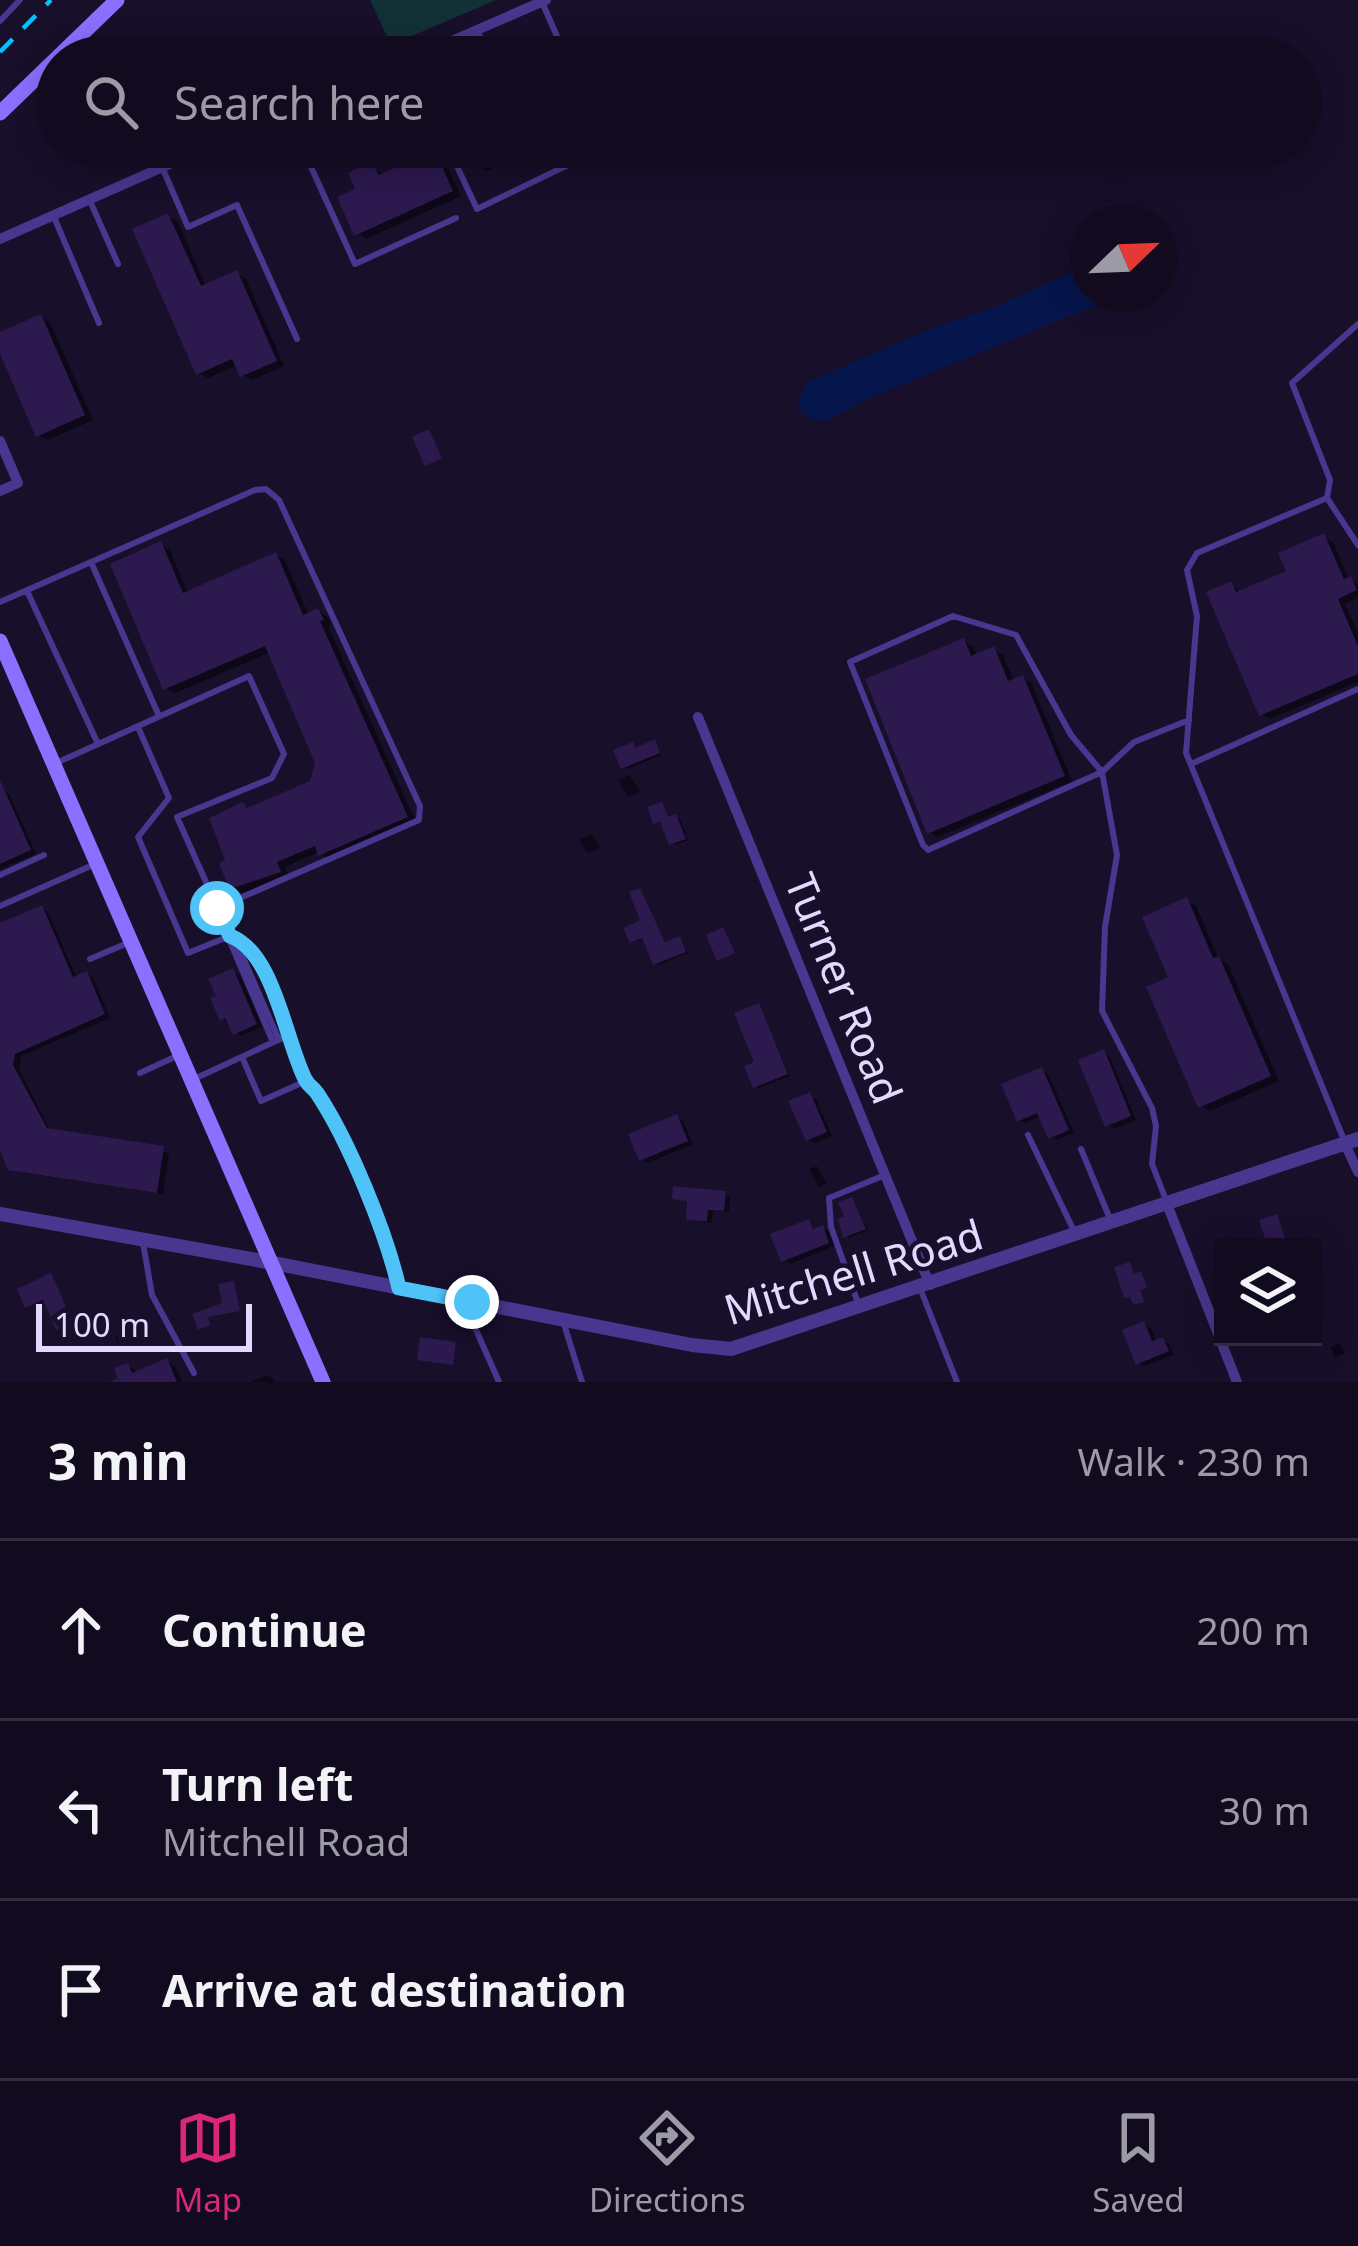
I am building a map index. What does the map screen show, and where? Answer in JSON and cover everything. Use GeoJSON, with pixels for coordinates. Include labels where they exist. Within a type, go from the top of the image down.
{"type":"FeatureCollection","features":[{"type":"Feature","properties":{"kind":"main road"},"geometry":{"type":"LineString","coordinates":[[80,36],[117,0]]}},
{"type":"Feature","properties":{"kind":"main road"},"geometry":{"type":"LineString","coordinates":[[0,113],[36,78]]}},
{"type":"Feature","properties":{"kind":"main road"},"geometry":{"type":"LineString","coordinates":[[0,641],[5,668],[55,764],[323,1382]]}},
{"type":"Feature","properties":{"kind":"street"},"geometry":{"type":"LineString","coordinates":[[463,36],[544,1]]}},
{"type":"Feature","properties":{"kind":"street"},"geometry":{"type":"LineString","coordinates":[[0,239],[160,168]]}},
{"type":"Feature","properties":{"kind":"street"},"geometry":{"type":"LineString","coordinates":[[0,441],[18,483],[0,490]]}},
{"type":"Feature","properties":{"kind":"street","name":"Turner Road"},"geometry":{"type":"LineString","coordinates":[[698,717],[885,1175],[925,1287]]}},
{"type":"Feature","properties":{"kind":"street"},"geometry":{"type":"LineString","coordinates":[[1352,1141],[1358,1172]]}},
{"type":"Feature","properties":{"kind":"street","name":"Mitchell Road"},"geometry":{"type":"LineString","coordinates":[[0,1214],[731,1349],[1352,1141]]}},
{"type":"Feature","properties":{"kind":"street"},"geometry":{"type":"LineString","coordinates":[[1167,1204],[1237,1382]]}},
{"type":"Feature","properties":{"kind":"lane"},"geometry":{"type":"LineString","coordinates":[[0,21],[20,0]]}},
{"type":"Feature","properties":{"kind":"lane"},"geometry":{"type":"LineString","coordinates":[[544,1],[557,36]]}},
{"type":"Feature","properties":{"kind":"lane"},"geometry":{"type":"LineString","coordinates":[[477,30],[480,36]]}},
{"type":"Feature","properties":{"kind":"lane"},"geometry":{"type":"LineString","coordinates":[[162,168],[188,227],[237,205],[297,339]]}},
{"type":"Feature","properties":{"kind":"lane"},"geometry":{"type":"LineString","coordinates":[[312,168],[355,264],[456,218]]}},
{"type":"Feature","properties":{"kind":"lane"},"geometry":{"type":"LineString","coordinates":[[458,168],[477,209],[561,168]]}},
{"type":"Feature","properties":{"kind":"lane"},"geometry":{"type":"LineString","coordinates":[[89,198],[118,264]]}},
{"type":"Feature","properties":{"kind":"lane"},"geometry":{"type":"LineString","coordinates":[[53,214],[99,323]]}},
{"type":"Feature","properties":{"kind":"lane"},"geometry":{"type":"LineString","coordinates":[[1358,324],[1292,382],[1330,480],[1327,498],[1358,545]]}},
{"type":"Feature","properties":{"kind":"lane"},"geometry":{"type":"LineString","coordinates":[[0,602],[255,490],[273,493],[420,806],[419,820],[217,908]]}},
{"type":"Feature","properties":{"kind":"lane"},"geometry":{"type":"LineString","coordinates":[[1327,498],[1198,553],[1187,570],[1197,616],[1186,753],[1352,1141]]}},
{"type":"Feature","properties":{"kind":"lane"},"geometry":{"type":"LineString","coordinates":[[91,562],[159,716]]}},
{"type":"Feature","properties":{"kind":"lane"},"geometry":{"type":"LineString","coordinates":[[27,591],[98,744]]}},
{"type":"Feature","properties":{"kind":"lane"},"geometry":{"type":"LineString","coordinates":[[1167,1204],[1152,1164],[1156,1126],[1152,1108],[1102,1011],[1105,927],[1117,855],[1102,772],[1071,735],[1012,633],[953,616],[850,662],[923,845],[931,849],[1102,772],[1134,742],[1189,720]]}},
{"type":"Feature","properties":{"kind":"lane"},"geometry":{"type":"LineString","coordinates":[[55,764],[250,676],[284,754],[272,778],[177,817]]}},
{"type":"Feature","properties":{"kind":"lane"},"geometry":{"type":"LineString","coordinates":[[1191,764],[1358,689]]}},
{"type":"Feature","properties":{"kind":"lane"},"geometry":{"type":"LineString","coordinates":[[137,726],[276,1041]]}},
{"type":"Feature","properties":{"kind":"lane"},"geometry":{"type":"LineString","coordinates":[[169,798],[138,837],[188,953],[231,937],[245,942],[257,959],[306,1081],[351,1160],[389,1247],[399,1288]]}},
{"type":"Feature","properties":{"kind":"lane"},"geometry":{"type":"LineString","coordinates":[[0,875],[44,855]]}},
{"type":"Feature","properties":{"kind":"lane"},"geometry":{"type":"LineString","coordinates":[[0,906],[98,863]]}},
{"type":"Feature","properties":{"kind":"lane"},"geometry":{"type":"LineString","coordinates":[[90,959],[133,940]]}},
{"type":"Feature","properties":{"kind":"lane"},"geometry":{"type":"LineString","coordinates":[[194,1078],[291,1034]]}},
{"type":"Feature","properties":{"kind":"lane"},"geometry":{"type":"LineString","coordinates":[[140,1072],[183,1053]]}},
{"type":"Feature","properties":{"kind":"lane"},"geometry":{"type":"LineString","coordinates":[[242,1057],[261,1101],[306,1081]]}},
{"type":"Feature","properties":{"kind":"lane"},"geometry":{"type":"LineString","coordinates":[[1028,1135],[1076,1234]]}},
{"type":"Feature","properties":{"kind":"lane"},"geometry":{"type":"LineString","coordinates":[[1082,1149],[1112,1222]]}},
{"type":"Feature","properties":{"kind":"lane"},"geometry":{"type":"LineString","coordinates":[[860,1307],[831,1227],[829,1198],[885,1175]]}},
{"type":"Feature","properties":{"kind":"lane"},"geometry":{"type":"LineString","coordinates":[[143,1239],[152,1295],[194,1373]]}},
{"type":"Feature","properties":{"kind":"lane"},"geometry":{"type":"LineString","coordinates":[[925,1287],[957,1382]]}},
{"type":"Feature","properties":{"kind":"lane"},"geometry":{"type":"LineString","coordinates":[[472,1302],[472,1323],[499,1382]]}},
{"type":"Feature","properties":{"kind":"lane"},"geometry":{"type":"LineString","coordinates":[[564,1320],[582,1382]]}},
{"type":"Feature","properties":{"kind":"green space"},"geometry":{"type":"Polygon","coordinates":[[[370,0],[496,0],[412,36],[387,36],[370,0]]]}},
{"type":"Feature","properties":{"kind":"shaded area"},"geometry":{"type":"Polygon","coordinates":[[[1070,273],[1070,312],[1080,312],[874,396],[830,419],[817,421],[799,411],[798,399],[809,381],[1070,273]]]}},
{"type":"Feature","properties":{"kind":"building"},"geometry":{"type":"Polygon","coordinates":[[[375,168],[379,175],[395,168],[443,168],[453,191],[354,236],[337,197],[355,189],[348,173],[375,168]]]}},
{"type":"Feature","properties":{"kind":"building"},"geometry":{"type":"Polygon","coordinates":[[[168,213],[201,286],[237,270],[277,361],[240,377],[232,359],[196,375],[132,229],[168,213]]]}},
{"type":"Feature","properties":{"kind":"building"},"geometry":{"type":"Polygon","coordinates":[[[41,314],[85,415],[36,437],[0,354],[0,332],[41,314]]]}},
{"type":"Feature","properties":{"kind":"building"},"geometry":{"type":"Polygon","coordinates":[[[429,429],[442,458],[425,466],[412,437],[429,429]]]}},
{"type":"Feature","properties":{"kind":"building"},"geometry":{"type":"Polygon","coordinates":[[[1324,533],[1344,579],[1351,576],[1357,590],[1338,599],[1358,646],[1358,674],[1259,716],[1206,592],[1231,581],[1236,592],[1286,571],[1278,553],[1324,533]]]}},
{"type":"Feature","properties":{"kind":"building"},"geometry":{"type":"Polygon","coordinates":[[[161,541],[183,593],[276,552],[303,615],[318,608],[324,620],[320,621],[408,817],[318,856],[315,846],[277,862],[281,872],[230,889],[209,818],[243,802],[247,808],[310,781],[315,763],[265,646],[163,690],[110,564],[161,541]]]}},
{"type":"Feature","properties":{"kind":"building"},"geometry":{"type":"Polygon","coordinates":[[[964,638],[971,656],[994,646],[1008,681],[1023,675],[1065,776],[927,834],[865,679],[964,638]]]}},
{"type":"Feature","properties":{"kind":"building"},"geometry":{"type":"Polygon","coordinates":[[[655,739],[660,753],[621,769],[613,750],[633,742],[635,748],[655,739]]]}},
{"type":"Feature","properties":{"kind":"building"},"geometry":{"type":"Polygon","coordinates":[[[0,780],[31,850],[0,864],[0,780]]]}},
{"type":"Feature","properties":{"kind":"building"},"geometry":{"type":"Polygon","coordinates":[[[662,802],[668,817],[676,814],[686,839],[669,845],[660,822],[653,824],[647,807],[662,802]]]}},
{"type":"Feature","properties":{"kind":"building"},"geometry":{"type":"Polygon","coordinates":[[[640,888],[665,942],[680,936],[686,952],[653,965],[642,938],[630,943],[623,928],[640,920],[629,892],[640,888]]]}},
{"type":"Feature","properties":{"kind":"building"},"geometry":{"type":"Polygon","coordinates":[[[1187,897],[1213,958],[1219,956],[1271,1076],[1198,1108],[1146,987],[1168,977],[1142,917],[1187,897]]]}},
{"type":"Feature","properties":{"kind":"building"},"geometry":{"type":"Polygon","coordinates":[[[42,905],[73,977],[87,971],[105,1014],[15,1054],[13,1065],[47,1128],[164,1146],[157,1193],[8,1170],[0,1151],[0,923],[42,905]]]}},
{"type":"Feature","properties":{"kind":"building"},"geometry":{"type":"Polygon","coordinates":[[[723,927],[735,953],[717,961],[706,935],[723,927]]]}},
{"type":"Feature","properties":{"kind":"building"},"geometry":{"type":"Polygon","coordinates":[[[233,968],[257,1024],[233,1035],[225,1018],[220,1021],[208,979],[233,968]]]}},
{"type":"Feature","properties":{"kind":"building"},"geometry":{"type":"Polygon","coordinates":[[[759,1003],[788,1074],[753,1088],[744,1066],[754,1062],[734,1013],[759,1003]]]}},
{"type":"Feature","properties":{"kind":"building"},"geometry":{"type":"Polygon","coordinates":[[[1104,1049],[1131,1116],[1105,1127],[1078,1060],[1104,1049]]]}},
{"type":"Feature","properties":{"kind":"building"},"geometry":{"type":"Polygon","coordinates":[[[1042,1067],[1069,1130],[1048,1139],[1037,1113],[1017,1122],[1001,1084],[1042,1067]]]}},
{"type":"Feature","properties":{"kind":"building"},"geometry":{"type":"Polygon","coordinates":[[[810,1092],[827,1132],[806,1141],[788,1101],[810,1092]]]}},
{"type":"Feature","properties":{"kind":"building"},"geometry":{"type":"Polygon","coordinates":[[[677,1114],[688,1141],[639,1161],[628,1134],[677,1114]]]}},
{"type":"Feature","properties":{"kind":"building"},"geometry":{"type":"Polygon","coordinates":[[[673,1186],[726,1191],[724,1211],[708,1210],[707,1221],[686,1220],[687,1201],[672,1199],[673,1186]]]}},
{"type":"Feature","properties":{"kind":"building"},"geometry":{"type":"Polygon","coordinates":[[[852,1197],[866,1229],[843,1238],[838,1219],[844,1216],[838,1202],[852,1197]]]}},
{"type":"Feature","properties":{"kind":"building"},"geometry":{"type":"Polygon","coordinates":[[[1277,1214],[1285,1238],[1265,1238],[1259,1220],[1277,1214]]]}},
{"type":"Feature","properties":{"kind":"building"},"geometry":{"type":"Polygon","coordinates":[[[809,1219],[813,1229],[823,1225],[829,1243],[781,1262],[770,1234],[809,1219]]]}},
{"type":"Feature","properties":{"kind":"building"},"geometry":{"type":"Polygon","coordinates":[[[1130,1262],[1134,1274],[1141,1271],[1147,1288],[1140,1290],[1144,1302],[1133,1305],[1130,1297],[1124,1298],[1114,1267],[1130,1262]]]}},
{"type":"Feature","properties":{"kind":"building"},"geometry":{"type":"Polygon","coordinates":[[[51,1273],[73,1322],[56,1330],[43,1300],[25,1308],[17,1289],[51,1273]]]}},
{"type":"Feature","properties":{"kind":"building"},"geometry":{"type":"Polygon","coordinates":[[[234,1281],[240,1311],[208,1317],[210,1325],[198,1330],[192,1314],[222,1303],[218,1284],[234,1281]]]}},
{"type":"Feature","properties":{"kind":"building"},"geometry":{"type":"Polygon","coordinates":[[[1144,1321],[1152,1341],[1163,1337],[1169,1351],[1136,1365],[1122,1330],[1144,1321]]]}},
{"type":"Feature","properties":{"kind":"building"},"geometry":{"type":"Polygon","coordinates":[[[420,1337],[456,1342],[453,1365],[417,1360],[420,1337]]]}},
{"type":"Feature","properties":{"kind":"building"},"geometry":{"type":"Polygon","coordinates":[[[167,1358],[177,1382],[110,1382],[118,1378],[114,1368],[128,1363],[132,1373],[167,1358]]]}},
{"type":"Feature","properties":{"kind":"railway"},"geometry":{"type":"LineString","coordinates":[[0,52],[51,0]]}},
{"type":"Feature","properties":{"kind":"route"},"geometry":{"type":"LineString","coordinates":[[217,908],[230,936],[245,942],[257,959],[306,1081],[351,1160],[389,1247],[399,1288],[472,1302]]}}]}
